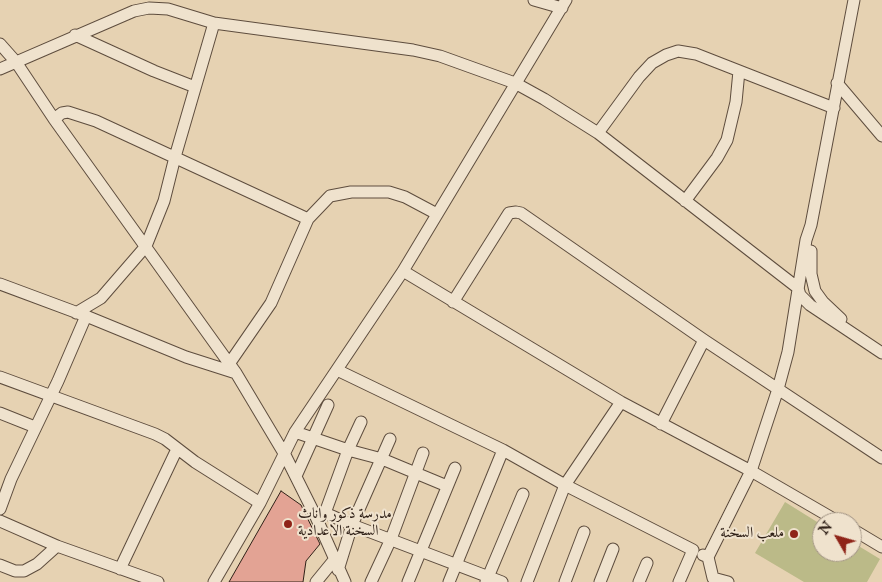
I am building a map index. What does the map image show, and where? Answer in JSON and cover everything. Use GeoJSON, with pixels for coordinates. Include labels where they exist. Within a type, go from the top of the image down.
{"type":"FeatureCollection","features":[{"type":"Feature","properties":{"kind":"street"},"geometry":{"type":"LineString","coordinates":[[214,582],[260,504],[295,432],[403,271],[564,4],[534,0]]}},
{"type":"Feature","properties":{"kind":"street"},"geometry":{"type":"LineString","coordinates":[[728,582],[712,580],[708,557],[752,471],[788,352],[806,240],[811,225],[854,0]]}},
{"type":"Feature","properties":{"kind":"street"},"geometry":{"type":"LineString","coordinates":[[0,69],[134,11],[170,5],[214,23],[413,50],[450,59],[515,83],[598,133],[798,288],[803,299],[882,353]]}},
{"type":"Feature","properties":{"kind":"street"},"geometry":{"type":"LineString","coordinates":[[0,509],[5,477],[35,427],[85,316],[146,246],[164,201],[214,23]]}},
{"type":"Feature","properties":{"kind":"street"},"geometry":{"type":"LineString","coordinates":[[75,35],[154,71],[195,87]]}},
{"type":"Feature","properties":{"kind":"street"},"geometry":{"type":"LineString","coordinates":[[0,44],[16,62],[54,119],[233,368],[320,515],[336,565],[345,582]]}},
{"type":"Feature","properties":{"kind":"street"},"geometry":{"type":"LineString","coordinates":[[598,133],[639,77],[652,63],[678,51],[696,54],[834,108]]}},
{"type":"Feature","properties":{"kind":"street"},"geometry":{"type":"LineString","coordinates":[[685,201],[717,158],[727,140],[736,102],[739,71]]}},
{"type":"Feature","properties":{"kind":"street"},"geometry":{"type":"LineString","coordinates":[[837,83],[882,136]]}},
{"type":"Feature","properties":{"kind":"street"},"geometry":{"type":"LineString","coordinates":[[54,119],[65,112],[78,115],[308,218]]}},
{"type":"Feature","properties":{"kind":"street"},"geometry":{"type":"LineString","coordinates":[[233,368],[271,303],[308,218],[330,196],[339,193],[390,192],[405,197],[437,214]]}},
{"type":"Feature","properties":{"kind":"street"},"geometry":{"type":"LineString","coordinates":[[453,302],[509,213],[520,213],[704,340],[882,458]]}},
{"type":"Feature","properties":{"kind":"street"},"geometry":{"type":"LineString","coordinates":[[803,299],[811,296],[814,287],[810,264],[811,225]]}},
{"type":"Feature","properties":{"kind":"street"},"geometry":{"type":"LineString","coordinates":[[403,271],[621,402],[752,471],[823,512]]}},
{"type":"Feature","properties":{"kind":"street"},"geometry":{"type":"LineString","coordinates":[[798,288],[808,282],[814,287],[823,302],[860,337]]}},
{"type":"Feature","properties":{"kind":"street"},"geometry":{"type":"LineString","coordinates":[[0,284],[186,357],[233,368]]}},
{"type":"Feature","properties":{"kind":"street"},"geometry":{"type":"LineString","coordinates":[[85,316],[101,298]]}},
{"type":"Feature","properties":{"kind":"street"},"geometry":{"type":"LineString","coordinates":[[661,424],[704,340]]}},
{"type":"Feature","properties":{"kind":"street"},"geometry":{"type":"LineString","coordinates":[[337,370],[503,450],[565,485],[708,557]]}},
{"type":"Feature","properties":{"kind":"street"},"geometry":{"type":"LineString","coordinates":[[0,377],[155,434],[260,504]]}},
{"type":"Feature","properties":{"kind":"street"},"geometry":{"type":"LineString","coordinates":[[527,582],[565,485],[621,402]]}},
{"type":"Feature","properties":{"kind":"street"},"geometry":{"type":"LineString","coordinates":[[296,476],[328,405]]}},
{"type":"Feature","properties":{"kind":"street"},"geometry":{"type":"LineString","coordinates":[[0,413],[35,427]]}},
{"type":"Feature","properties":{"kind":"street"},"geometry":{"type":"LineString","coordinates":[[320,515],[361,422]]}},
{"type":"Feature","properties":{"kind":"street"},"geometry":{"type":"LineString","coordinates":[[295,432],[382,459],[448,486]]}},
{"type":"Feature","properties":{"kind":"street"},"geometry":{"type":"LineString","coordinates":[[316,582],[336,565],[390,439]]}},
{"type":"Feature","properties":{"kind":"street"},"geometry":{"type":"LineString","coordinates":[[120,569],[177,448]]}},
{"type":"Feature","properties":{"kind":"street"},"geometry":{"type":"LineString","coordinates":[[449,582],[503,450]]}},
{"type":"Feature","properties":{"kind":"street"},"geometry":{"type":"LineString","coordinates":[[371,582],[391,539],[423,453]]}},
{"type":"Feature","properties":{"kind":"street"},"geometry":{"type":"LineString","coordinates":[[408,582],[455,468]]}},
{"type":"Feature","properties":{"kind":"street"},"geometry":{"type":"LineString","coordinates":[[487,580],[523,494]]}},
{"type":"Feature","properties":{"kind":"street"},"geometry":{"type":"LineString","coordinates":[[320,515],[391,539],[487,580],[502,582]]}},
{"type":"Feature","properties":{"kind":"street"},"geometry":{"type":"LineString","coordinates":[[0,521],[57,546],[158,582]]}},
{"type":"Feature","properties":{"kind":"street"},"geometry":{"type":"LineString","coordinates":[[565,582],[584,532]]}},
{"type":"Feature","properties":{"kind":"street"},"geometry":{"type":"LineString","coordinates":[[862,535],[882,546]]}},
{"type":"Feature","properties":{"kind":"street"},"geometry":{"type":"LineString","coordinates":[[0,565],[15,572],[24,571],[37,564],[57,546]]}},
{"type":"Feature","properties":{"kind":"street"},"geometry":{"type":"LineString","coordinates":[[600,582],[613,549]]}},
{"type":"Feature","properties":{"kind":"street"},"geometry":{"type":"LineString","coordinates":[[679,582],[693,550]]}},
{"type":"Feature","properties":{"kind":"street"},"geometry":{"type":"LineString","coordinates":[[639,582],[647,563]]}},
{"type":"Feature","properties":{"kind":"shaded area","name":"ملعب السخنة"},"geometry":{"type":"Polygon","coordinates":[[[785,502],[812,519],[812,562],[862,562],[862,548],[880,559],[867,582],[804,582],[755,553],[785,502]]]}},
{"type":"Feature","properties":{"kind":"building","name":"مدرسة ذكور واناث السخنة الاعدادية"},"geometry":{"type":"Polygon","coordinates":[[[281,491],[301,505],[320,544],[306,561],[303,582],[229,582],[281,491]]]}},
{"type":"Feature","properties":{"kind":"place","name":"مدرسة ذكور واناث السخنة الاعدادية"},"geometry":{"type":"Point","coordinates":[288,524]}},
{"type":"Feature","properties":{"kind":"place","name":"ملعب السخنة"},"geometry":{"type":"Point","coordinates":[794,534]}}]}
